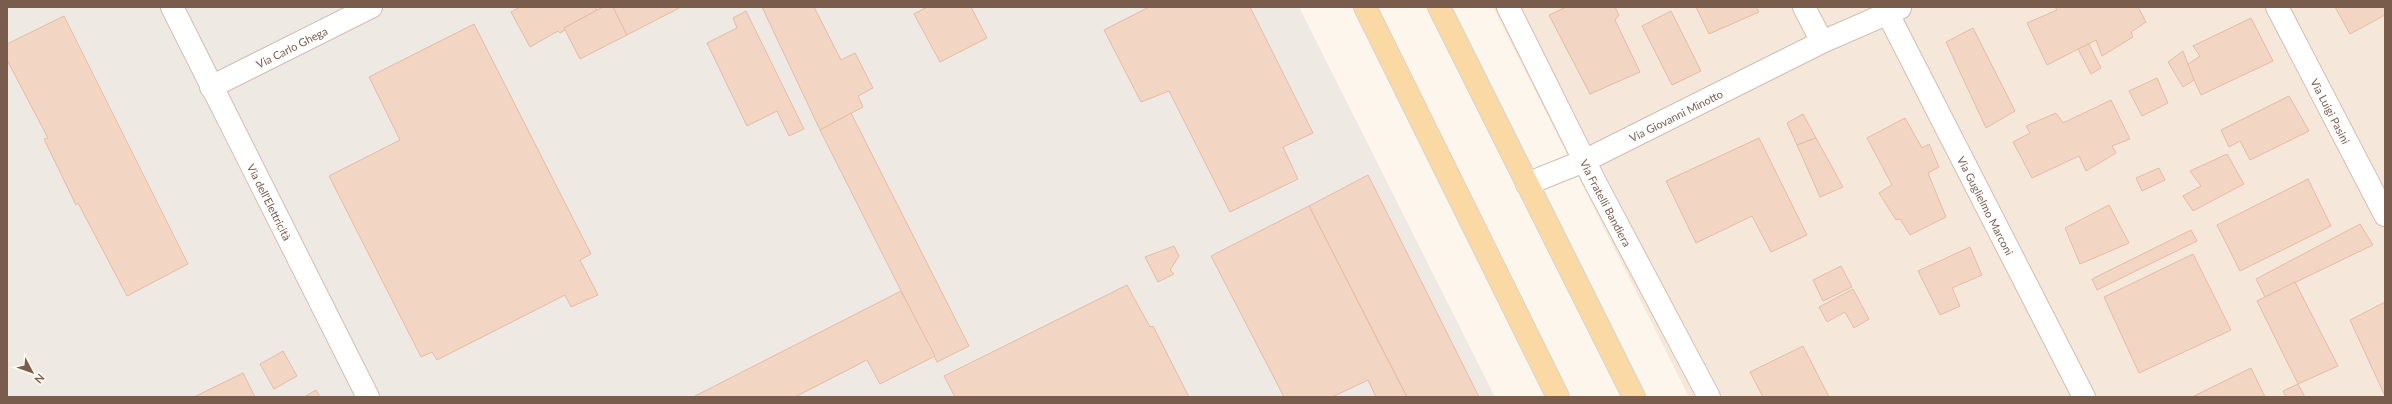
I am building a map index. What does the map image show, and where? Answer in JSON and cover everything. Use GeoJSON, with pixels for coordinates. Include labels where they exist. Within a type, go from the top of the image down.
{"type":"FeatureCollection","features":[{"type":"Feature","properties":{"kind":"main road"},"geometry":{"type":"LineString","coordinates":[[1365,7],[1558,397]]}},
{"type":"Feature","properties":{"kind":"main road"},"geometry":{"type":"LineString","coordinates":[[1439,7],[1634,397]]}},
{"type":"Feature","properties":{"kind":"street","name":"Via dell'Elettricità"},"geometry":{"type":"LineString","coordinates":[[172,7],[368,397]]}},
{"type":"Feature","properties":{"kind":"street","name":"Via Carlo Ghega"},"geometry":{"type":"LineString","coordinates":[[211,87],[371,7]]}},
{"type":"Feature","properties":{"kind":"street","name":"Via Fratelli Bandiera"},"geometry":{"type":"LineString","coordinates":[[1508,7],[1584,161],[1709,397]]}},
{"type":"Feature","properties":{"kind":"street"},"geometry":{"type":"LineString","coordinates":[[1804,7],[1822,42]]}},
{"type":"Feature","properties":{"kind":"street","name":"Via Luigi Pasini"},"geometry":{"type":"LineString","coordinates":[[2277,7],[2385,215]]}},
{"type":"Feature","properties":{"kind":"street","name":"Via Giovanni Minotto"},"geometry":{"type":"LineString","coordinates":[[1527,184],[1584,161],[1822,42],[1895,10]]}},
{"type":"Feature","properties":{"kind":"street","name":"Via Guglielmo Marconi"},"geometry":{"type":"LineString","coordinates":[[1895,10],[2084,397]]}},
{"type":"Feature","properties":{"kind":"shaded area"},"geometry":{"type":"Polygon","coordinates":[[[7,7],[1299,7],[1495,397],[7,397],[7,7]]]}},
{"type":"Feature","properties":{"kind":"shaded area"},"geometry":{"type":"Polygon","coordinates":[[[1493,7],[2385,7],[2385,397],[1689,397],[1493,7]]]}},
{"type":"Feature","properties":{"kind":"building"},"geometry":{"type":"Polygon","coordinates":[[[520,7],[595,7],[597,10],[564,28],[565,30],[560,33],[558,31],[530,47],[511,12],[520,7]]]}},
{"type":"Feature","properties":{"kind":"building"},"geometry":{"type":"Polygon","coordinates":[[[603,7],[613,7],[627,35],[580,59],[564,28],[603,7]]]}},
{"type":"Feature","properties":{"kind":"building"},"geometry":{"type":"Polygon","coordinates":[[[613,7],[681,7],[627,35],[613,7]]]}},
{"type":"Feature","properties":{"kind":"building"},"geometry":{"type":"Polygon","coordinates":[[[762,7],[814,7],[841,60],[855,53],[873,88],[858,96],[863,107],[820,130],[762,7]]]}},
{"type":"Feature","properties":{"kind":"building"},"geometry":{"type":"Polygon","coordinates":[[[927,7],[971,7],[987,38],[940,62],[914,14],[927,7]]]}},
{"type":"Feature","properties":{"kind":"building"},"geometry":{"type":"Polygon","coordinates":[[[1149,7],[1250,7],[1313,133],[1283,147],[1298,179],[1230,212],[1169,91],[1141,102],[1104,30],[1149,7]]]}},
{"type":"Feature","properties":{"kind":"building"},"geometry":{"type":"Polygon","coordinates":[[[1566,7],[1615,7],[1619,15],[1615,20],[1640,72],[1590,94],[1549,15],[1566,7]]]}},
{"type":"Feature","properties":{"kind":"building"},"geometry":{"type":"Polygon","coordinates":[[[1696,7],[1756,7],[1759,12],[1709,34],[1696,7]]]}},
{"type":"Feature","properties":{"kind":"building"},"geometry":{"type":"Polygon","coordinates":[[[2055,7],[2138,7],[2146,22],[2131,32],[2133,37],[2102,56],[2096,40],[2047,65],[2027,23],[2057,10],[2055,7]]]}},
{"type":"Feature","properties":{"kind":"building"},"geometry":{"type":"Polygon","coordinates":[[[2335,7],[2385,7],[2385,15],[2350,34],[2335,7]]]}},
{"type":"Feature","properties":{"kind":"building"},"geometry":{"type":"Polygon","coordinates":[[[746,11],[804,129],[789,136],[777,111],[747,126],[707,43],[737,28],[733,18],[746,11]]]}},
{"type":"Feature","properties":{"kind":"building"},"geometry":{"type":"Polygon","coordinates":[[[1671,11],[1701,71],[1672,85],[1642,26],[1671,11]]]}},
{"type":"Feature","properties":{"kind":"building"},"geometry":{"type":"Polygon","coordinates":[[[64,16],[188,264],[127,296],[78,203],[76,205],[44,139],[48,138],[7,60],[7,44],[64,16]]]}},
{"type":"Feature","properties":{"kind":"building"},"geometry":{"type":"Polygon","coordinates":[[[2251,18],[2273,61],[2201,95],[2187,65],[2200,56],[2193,46],[2251,18]]]}},
{"type":"Feature","properties":{"kind":"building"},"geometry":{"type":"Polygon","coordinates":[[[474,24],[591,254],[580,260],[598,295],[571,307],[565,295],[437,360],[432,352],[421,357],[329,176],[400,140],[369,77],[474,24]]]}},
{"type":"Feature","properties":{"kind":"building"},"geometry":{"type":"Polygon","coordinates":[[[1973,28],[2015,111],[1986,128],[1946,42],[1973,28]]]}},
{"type":"Feature","properties":{"kind":"building"},"geometry":{"type":"Polygon","coordinates":[[[2089,44],[2101,68],[2091,74],[2078,49],[2089,44]]]}},
{"type":"Feature","properties":{"kind":"building"},"geometry":{"type":"Polygon","coordinates":[[[2183,51],[2194,80],[2183,87],[2168,62],[2183,51]]]}},
{"type":"Feature","properties":{"kind":"building"},"geometry":{"type":"Polygon","coordinates":[[[2157,78],[2168,103],[2142,116],[2129,91],[2157,78]]]}},
{"type":"Feature","properties":{"kind":"building"},"geometry":{"type":"Polygon","coordinates":[[[2289,96],[2309,131],[2250,160],[2240,141],[2229,147],[2221,130],[2289,96]]]}},
{"type":"Feature","properties":{"kind":"building"},"geometry":{"type":"Polygon","coordinates":[[[2111,100],[2130,139],[2112,146],[2116,153],[2086,171],[2079,156],[2032,178],[2013,142],[2030,133],[2026,126],[2056,113],[2063,123],[2111,100]]]}},
{"type":"Feature","properties":{"kind":"building"},"geometry":{"type":"Polygon","coordinates":[[[851,113],[969,346],[937,362],[820,130],[851,113]]]}},
{"type":"Feature","properties":{"kind":"building"},"geometry":{"type":"Polygon","coordinates":[[[1803,114],[1816,138],[1797,145],[1787,123],[1803,114]]]}},
{"type":"Feature","properties":{"kind":"building"},"geometry":{"type":"Polygon","coordinates":[[[1905,118],[1922,148],[1929,144],[1939,167],[1928,173],[1946,217],[1910,235],[1900,219],[1896,220],[1879,193],[1892,185],[1867,138],[1905,118]]]}},
{"type":"Feature","properties":{"kind":"building"},"geometry":{"type":"Polygon","coordinates":[[[1759,138],[1807,235],[1771,252],[1752,216],[1696,243],[1666,181],[1759,138]]]}},
{"type":"Feature","properties":{"kind":"building"},"geometry":{"type":"Polygon","coordinates":[[[1816,138],[1843,187],[1820,197],[1797,145],[1816,138]]]}},
{"type":"Feature","properties":{"kind":"building"},"geometry":{"type":"Polygon","coordinates":[[[2227,154],[2244,184],[2193,211],[2183,196],[2201,186],[2190,171],[2227,154]]]}},
{"type":"Feature","properties":{"kind":"building"},"geometry":{"type":"Polygon","coordinates":[[[2159,168],[2165,180],[2142,191],[2136,178],[2159,168]]]}},
{"type":"Feature","properties":{"kind":"building"},"geometry":{"type":"Polygon","coordinates":[[[1368,175],[1479,397],[1407,397],[1309,206],[1368,175]]]}},
{"type":"Feature","properties":{"kind":"building"},"geometry":{"type":"Polygon","coordinates":[[[2308,179],[2331,226],[2240,271],[2217,225],[2308,179]]]}},
{"type":"Feature","properties":{"kind":"building"},"geometry":{"type":"Polygon","coordinates":[[[2109,205],[2129,243],[2080,264],[2065,228],[2109,205]]]}},
{"type":"Feature","properties":{"kind":"building"},"geometry":{"type":"Polygon","coordinates":[[[1309,206],[1407,397],[1376,397],[1368,380],[1332,397],[1284,397],[1211,256],[1309,206]]]}},
{"type":"Feature","properties":{"kind":"building"},"geometry":{"type":"Polygon","coordinates":[[[2360,224],[2373,245],[2265,297],[2256,279],[2360,224]]]}},
{"type":"Feature","properties":{"kind":"building"},"geometry":{"type":"Polygon","coordinates":[[[2191,230],[2197,241],[2097,290],[2092,279],[2191,230]]]}},
{"type":"Feature","properties":{"kind":"building"},"geometry":{"type":"Polygon","coordinates":[[[1174,246],[1179,256],[1170,270],[1174,274],[1158,282],[1145,257],[1174,246]]]}},
{"type":"Feature","properties":{"kind":"building"},"geometry":{"type":"Polygon","coordinates":[[[1970,247],[1982,275],[1952,288],[1960,306],[1940,315],[1918,271],[1970,247]]]}},
{"type":"Feature","properties":{"kind":"building"},"geometry":{"type":"Polygon","coordinates":[[[2193,254],[2231,330],[2139,373],[2104,297],[2193,254]]]}},
{"type":"Feature","properties":{"kind":"building"},"geometry":{"type":"Polygon","coordinates":[[[1841,266],[1852,287],[1823,301],[1813,280],[1841,266]]]}},
{"type":"Feature","properties":{"kind":"building"},"geometry":{"type":"Polygon","coordinates":[[[2295,282],[2338,366],[2298,384],[2257,301],[2295,282]]]}},
{"type":"Feature","properties":{"kind":"building"},"geometry":{"type":"Polygon","coordinates":[[[1127,285],[1150,327],[1153,326],[1189,397],[955,397],[944,376],[1127,285]]]}},
{"type":"Feature","properties":{"kind":"building"},"geometry":{"type":"Polygon","coordinates":[[[1853,289],[1869,319],[1854,328],[1845,312],[1827,322],[1819,307],[1853,289]]]}},
{"type":"Feature","properties":{"kind":"building"},"geometry":{"type":"Polygon","coordinates":[[[901,291],[935,356],[880,384],[867,360],[795,397],[693,397],[901,291]]]}},
{"type":"Feature","properties":{"kind":"building"},"geometry":{"type":"Polygon","coordinates":[[[2385,302],[2385,396],[2350,320],[2385,302]]]}},
{"type":"Feature","properties":{"kind":"building"},"geometry":{"type":"Polygon","coordinates":[[[1803,346],[1829,397],[1763,397],[1750,372],[1803,346]]]}},
{"type":"Feature","properties":{"kind":"building"},"geometry":{"type":"Polygon","coordinates":[[[283,351],[297,376],[274,389],[260,364],[283,351]]]}},
{"type":"Feature","properties":{"kind":"building"},"geometry":{"type":"Polygon","coordinates":[[[2251,368],[2265,397],[2192,397],[2251,368]]]}},
{"type":"Feature","properties":{"kind":"building"},"geometry":{"type":"Polygon","coordinates":[[[243,373],[255,397],[194,397],[243,373]]]}},
{"type":"Feature","properties":{"kind":"building"},"geometry":{"type":"Polygon","coordinates":[[[2298,384],[2305,397],[2286,397],[2283,391],[2298,384]]]}},
{"type":"Feature","properties":{"kind":"building"},"geometry":{"type":"Polygon","coordinates":[[[316,390],[320,397],[304,397],[316,390]]]}}]}
